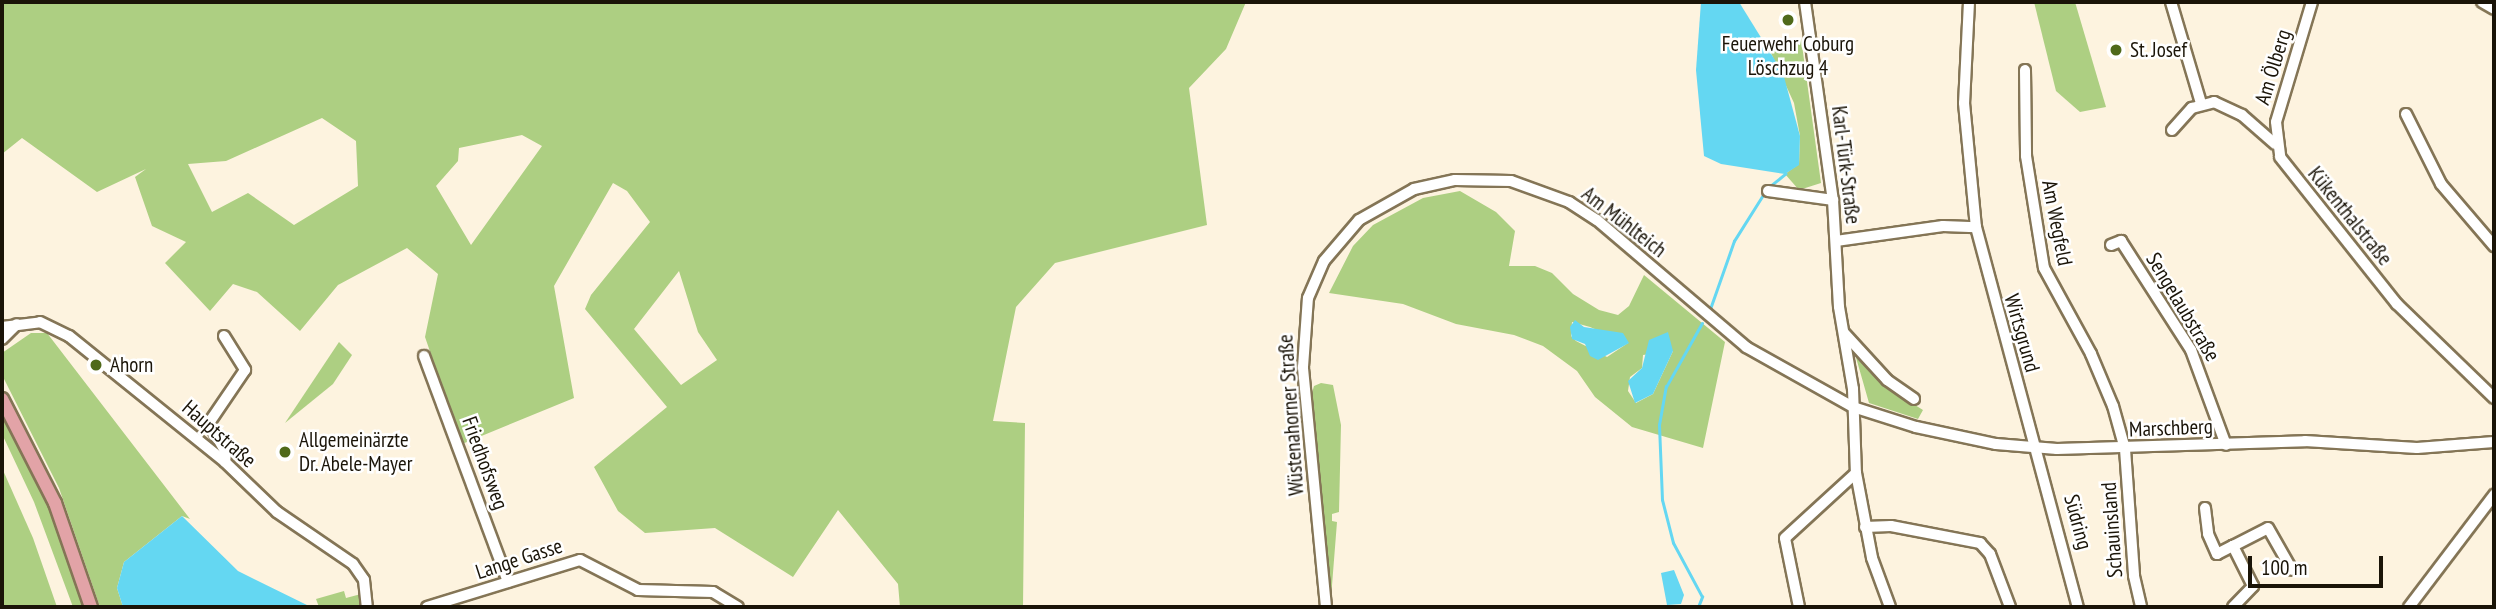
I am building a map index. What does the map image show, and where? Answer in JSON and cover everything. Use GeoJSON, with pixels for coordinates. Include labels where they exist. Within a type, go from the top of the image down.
{"type":"FeatureCollection","features":[{"type":"Feature","properties":{"kind":"main road"},"geometry":{"type":"LineString","coordinates":[[2,400],[55,503],[91,607]]}},
{"type":"Feature","properties":{"kind":"street","name":"Karl-Türk-Straße"},"geometry":{"type":"LineString","coordinates":[[1805,2],[1833,200],[1853,407],[1856,473],[1865,527],[1889,607]]}},
{"type":"Feature","properties":{"kind":"street","name":"Wirtsgrund"},"geometry":{"type":"LineString","coordinates":[[1969,2],[1964,103],[1976,227],[2004,343],[2037,448]]}},
{"type":"Feature","properties":{"kind":"street"},"geometry":{"type":"LineString","coordinates":[[2171,2],[2201,103],[2184,114],[2172,130]]}},
{"type":"Feature","properties":{"kind":"street","name":"Am Ölberg"},"geometry":{"type":"LineString","coordinates":[[2275,144],[2282,99],[2312,2]]}},
{"type":"Feature","properties":{"kind":"street"},"geometry":{"type":"LineString","coordinates":[[2482,2],[2494,9]]}},
{"type":"Feature","properties":{"kind":"street","name":"Am Wegfeld"},"geometry":{"type":"LineString","coordinates":[[2025,70],[2026,156],[2044,268],[2105,383],[2125,449]]}},
{"type":"Feature","properties":{"kind":"street","name":"Kükenthalstraße"},"geometry":{"type":"LineString","coordinates":[[2201,103],[2230,106],[2275,144],[2286,168],[2397,304],[2494,398]]}},
{"type":"Feature","properties":{"kind":"street"},"geometry":{"type":"LineString","coordinates":[[2406,114],[2441,184],[2490,234],[2494,246]]}},
{"type":"Feature","properties":{"kind":"street","name":"Am Mühlteich"},"geometry":{"type":"LineString","coordinates":[[1346,231],[1391,198],[1427,185],[1473,178],[1535,187],[1597,220],[1746,347],[1853,407]]}},
{"type":"Feature","properties":{"kind":"street"},"geometry":{"type":"LineString","coordinates":[[1768,191],[1833,200]]}},
{"type":"Feature","properties":{"kind":"street"},"geometry":{"type":"LineString","coordinates":[[1836,241],[1943,226],[1976,227]]}},
{"type":"Feature","properties":{"kind":"street","name":"Wüstenahorner Straße"},"geometry":{"type":"LineString","coordinates":[[1326,607],[1302,338],[1315,281],[1346,231]]}},
{"type":"Feature","properties":{"kind":"street","name":"Sengelaubstraße"},"geometry":{"type":"LineString","coordinates":[[2111,245],[2121,241],[2191,350],[2226,445]]}},
{"type":"Feature","properties":{"kind":"street","name":"Hauptstraße"},"geometry":{"type":"LineString","coordinates":[[2,327],[40,322],[69,336],[225,462],[277,512],[353,564],[364,580],[367,607]]}},
{"type":"Feature","properties":{"kind":"street"},"geometry":{"type":"LineString","coordinates":[[2,339],[17,324]]}},
{"type":"Feature","properties":{"kind":"street"},"geometry":{"type":"LineString","coordinates":[[1844,333],[1887,380],[1914,399]]}},
{"type":"Feature","properties":{"kind":"street"},"geometry":{"type":"LineString","coordinates":[[224,336],[245,370],[209,423],[226,453],[225,462]]}},
{"type":"Feature","properties":{"kind":"street","name":"Friedhofsweg"},"geometry":{"type":"LineString","coordinates":[[424,356],[508,582]]}},
{"type":"Feature","properties":{"kind":"street","name":"Marschberg"},"geometry":{"type":"LineString","coordinates":[[1853,407],[1948,435],[2037,448],[2125,449],[2346,442],[2417,448],[2494,442]]}},
{"type":"Feature","properties":{"kind":"street","name":"Südring"},"geometry":{"type":"LineString","coordinates":[[2037,448],[2078,607]]}},
{"type":"Feature","properties":{"kind":"street","name":"Schauinsland"},"geometry":{"type":"LineString","coordinates":[[2125,449],[2134,576],[2141,607]]}},
{"type":"Feature","properties":{"kind":"street"},"geometry":{"type":"LineString","coordinates":[[1799,607],[1785,538],[1856,473]]}},
{"type":"Feature","properties":{"kind":"street"},"geometry":{"type":"LineString","coordinates":[[2409,607],[2494,495]]}},
{"type":"Feature","properties":{"kind":"street"},"geometry":{"type":"LineString","coordinates":[[2205,508],[2208,534],[2217,554],[2268,528],[2292,569]]}},
{"type":"Feature","properties":{"kind":"street"},"geometry":{"type":"LineString","coordinates":[[1865,527],[1891,526],[1980,543],[1990,554],[2010,607]]}},
{"type":"Feature","properties":{"kind":"street"},"geometry":{"type":"LineString","coordinates":[[2233,547],[2253,586],[2233,607]]}},
{"type":"Feature","properties":{"kind":"street","name":"Lange Gasse"},"geometry":{"type":"LineString","coordinates":[[427,607],[580,560],[638,590],[713,592],[738,607]]}},
{"type":"Feature","properties":{"kind":"street"},"geometry":{"type":"LineString","coordinates":[[367,607],[375,607]]}},
{"type":"Feature","properties":{"kind":"green space"},"geometry":{"type":"Polygon","coordinates":[[[2,2],[1246,2],[1226,49],[1189,88],[1207,225],[1055,263],[1016,307],[993,421],[1025,423],[1023,607],[900,607],[898,584],[838,510],[793,577],[715,528],[645,533],[618,511],[594,467],[667,407],[585,309],[591,295],[650,222],[627,191],[613,183],[554,286],[574,398],[462,444],[425,337],[438,274],[407,248],[338,285],[300,331],[257,292],[233,284],[210,311],[165,263],[186,242],[152,226],[135,177],[146,169],[97,192],[22,138],[2,154],[2,2]],[[322,118],[226,161],[188,164],[212,212],[248,193],[294,225],[358,186],[356,141],[322,118]],[[522,135],[459,148],[458,161],[436,186],[471,245],[542,146],[522,135]],[[679,271],[634,329],[681,385],[717,360],[698,332],[679,271]]]}},
{"type":"Feature","properties":{"kind":"green space"},"geometry":{"type":"Polygon","coordinates":[[[2034,2],[2075,2],[2106,107],[2080,112],[2056,91],[2034,2]]]}},
{"type":"Feature","properties":{"kind":"green space"},"geometry":{"type":"Polygon","coordinates":[[[1801,38],[1821,183],[1799,190],[1785,174],[1799,164],[1800,136],[1794,103],[1765,40],[1801,38]]]}},
{"type":"Feature","properties":{"kind":"green space"},"geometry":{"type":"Polygon","coordinates":[[[1460,191],[1496,212],[1515,231],[1509,266],[1535,266],[1552,273],[1573,294],[1599,310],[1618,315],[1629,306],[1644,275],[1725,342],[1703,448],[1632,427],[1595,397],[1577,371],[1543,346],[1514,335],[1456,324],[1403,304],[1329,293],[1353,246],[1373,225],[1423,198],[1460,191]],[[1572,322],[1571,336],[1576,341],[1607,357],[1628,343],[1590,327],[1572,322]],[[1673,351],[1643,355],[1642,368],[1630,377],[1628,391],[1636,403],[1653,394],[1673,351]]]}},
{"type":"Feature","properties":{"kind":"green space"},"geometry":{"type":"Polygon","coordinates":[[[31,333],[47,333],[190,519],[182,516],[124,562],[117,588],[123,607],[100,607],[59,488],[2,375],[2,353],[31,333]]]}},
{"type":"Feature","properties":{"kind":"green space"},"geometry":{"type":"Polygon","coordinates":[[[339,342],[352,355],[333,384],[285,423],[339,342]]]}},
{"type":"Feature","properties":{"kind":"green space"},"geometry":{"type":"Polygon","coordinates":[[[1855,354],[1889,389],[1923,410],[1918,419],[1869,403],[1855,354]]]}},
{"type":"Feature","properties":{"kind":"green space"},"geometry":{"type":"Polygon","coordinates":[[[1321,383],[1333,385],[1341,425],[1339,512],[1332,514],[1332,521],[1337,522],[1331,598],[1311,396],[1314,386],[1321,383]]]}},
{"type":"Feature","properties":{"kind":"green space"},"geometry":{"type":"Polygon","coordinates":[[[2,411],[57,523],[85,607],[73,607],[34,502],[2,434],[2,411]]]}},
{"type":"Feature","properties":{"kind":"green space"},"geometry":{"type":"Polygon","coordinates":[[[2,468],[33,538],[57,607],[2,607],[2,468]]]}},
{"type":"Feature","properties":{"kind":"green space"},"geometry":{"type":"Polygon","coordinates":[[[344,591],[346,598],[361,594],[362,607],[319,607],[316,599],[344,591]]]}},
{"type":"Feature","properties":{"kind":"water"},"geometry":{"type":"Polygon","coordinates":[[[1701,2],[1739,2],[1783,73],[1800,136],[1799,165],[1785,174],[1721,164],[1704,156],[1696,70],[1701,2]]]}},
{"type":"Feature","properties":{"kind":"water"},"geometry":{"type":"Polygon","coordinates":[[[1575,320],[1584,327],[1623,333],[1629,343],[1598,360],[1590,356],[1585,344],[1572,339],[1570,327],[1575,320]]]}},
{"type":"Feature","properties":{"kind":"water"},"geometry":{"type":"Polygon","coordinates":[[[1668,332],[1673,351],[1653,394],[1635,403],[1628,381],[1642,368],[1649,340],[1668,332]]]}},
{"type":"Feature","properties":{"kind":"water"},"geometry":{"type":"Polygon","coordinates":[[[182,516],[238,571],[311,607],[123,607],[117,588],[124,562],[182,516]]]}},
{"type":"Feature","properties":{"kind":"water"},"geometry":{"type":"Polygon","coordinates":[[[1674,570],[1684,595],[1681,604],[1667,605],[1661,573],[1674,570]]]}},
{"type":"Feature","properties":{"kind":"waterway"},"geometry":{"type":"LineString","coordinates":[[1769,187],[1785,174]]}},
{"type":"Feature","properties":{"kind":"waterway"},"geometry":{"type":"LineString","coordinates":[[1709,312],[1734,241],[1763,195]]}},
{"type":"Feature","properties":{"kind":"waterway"},"geometry":{"type":"LineString","coordinates":[[1698,607],[1702,597],[1673,543],[1662,500],[1659,425],[1666,387],[1702,323]]}},
{"type":"Feature","properties":{"kind":"place","name":"Feuerwehr Coburg Löschzug 4"},"geometry":{"type":"Point","coordinates":[1788,20]}},
{"type":"Feature","properties":{"kind":"place","name":"St. Josef"},"geometry":{"type":"Point","coordinates":[2116,50]}},
{"type":"Feature","properties":{"kind":"place","name":"Ahorn"},"geometry":{"type":"Point","coordinates":[96,365]}},
{"type":"Feature","properties":{"kind":"place","name":"Allgemeinärzte Dr. Abele-Mayer"},"geometry":{"type":"Point","coordinates":[285,452]}}]}
